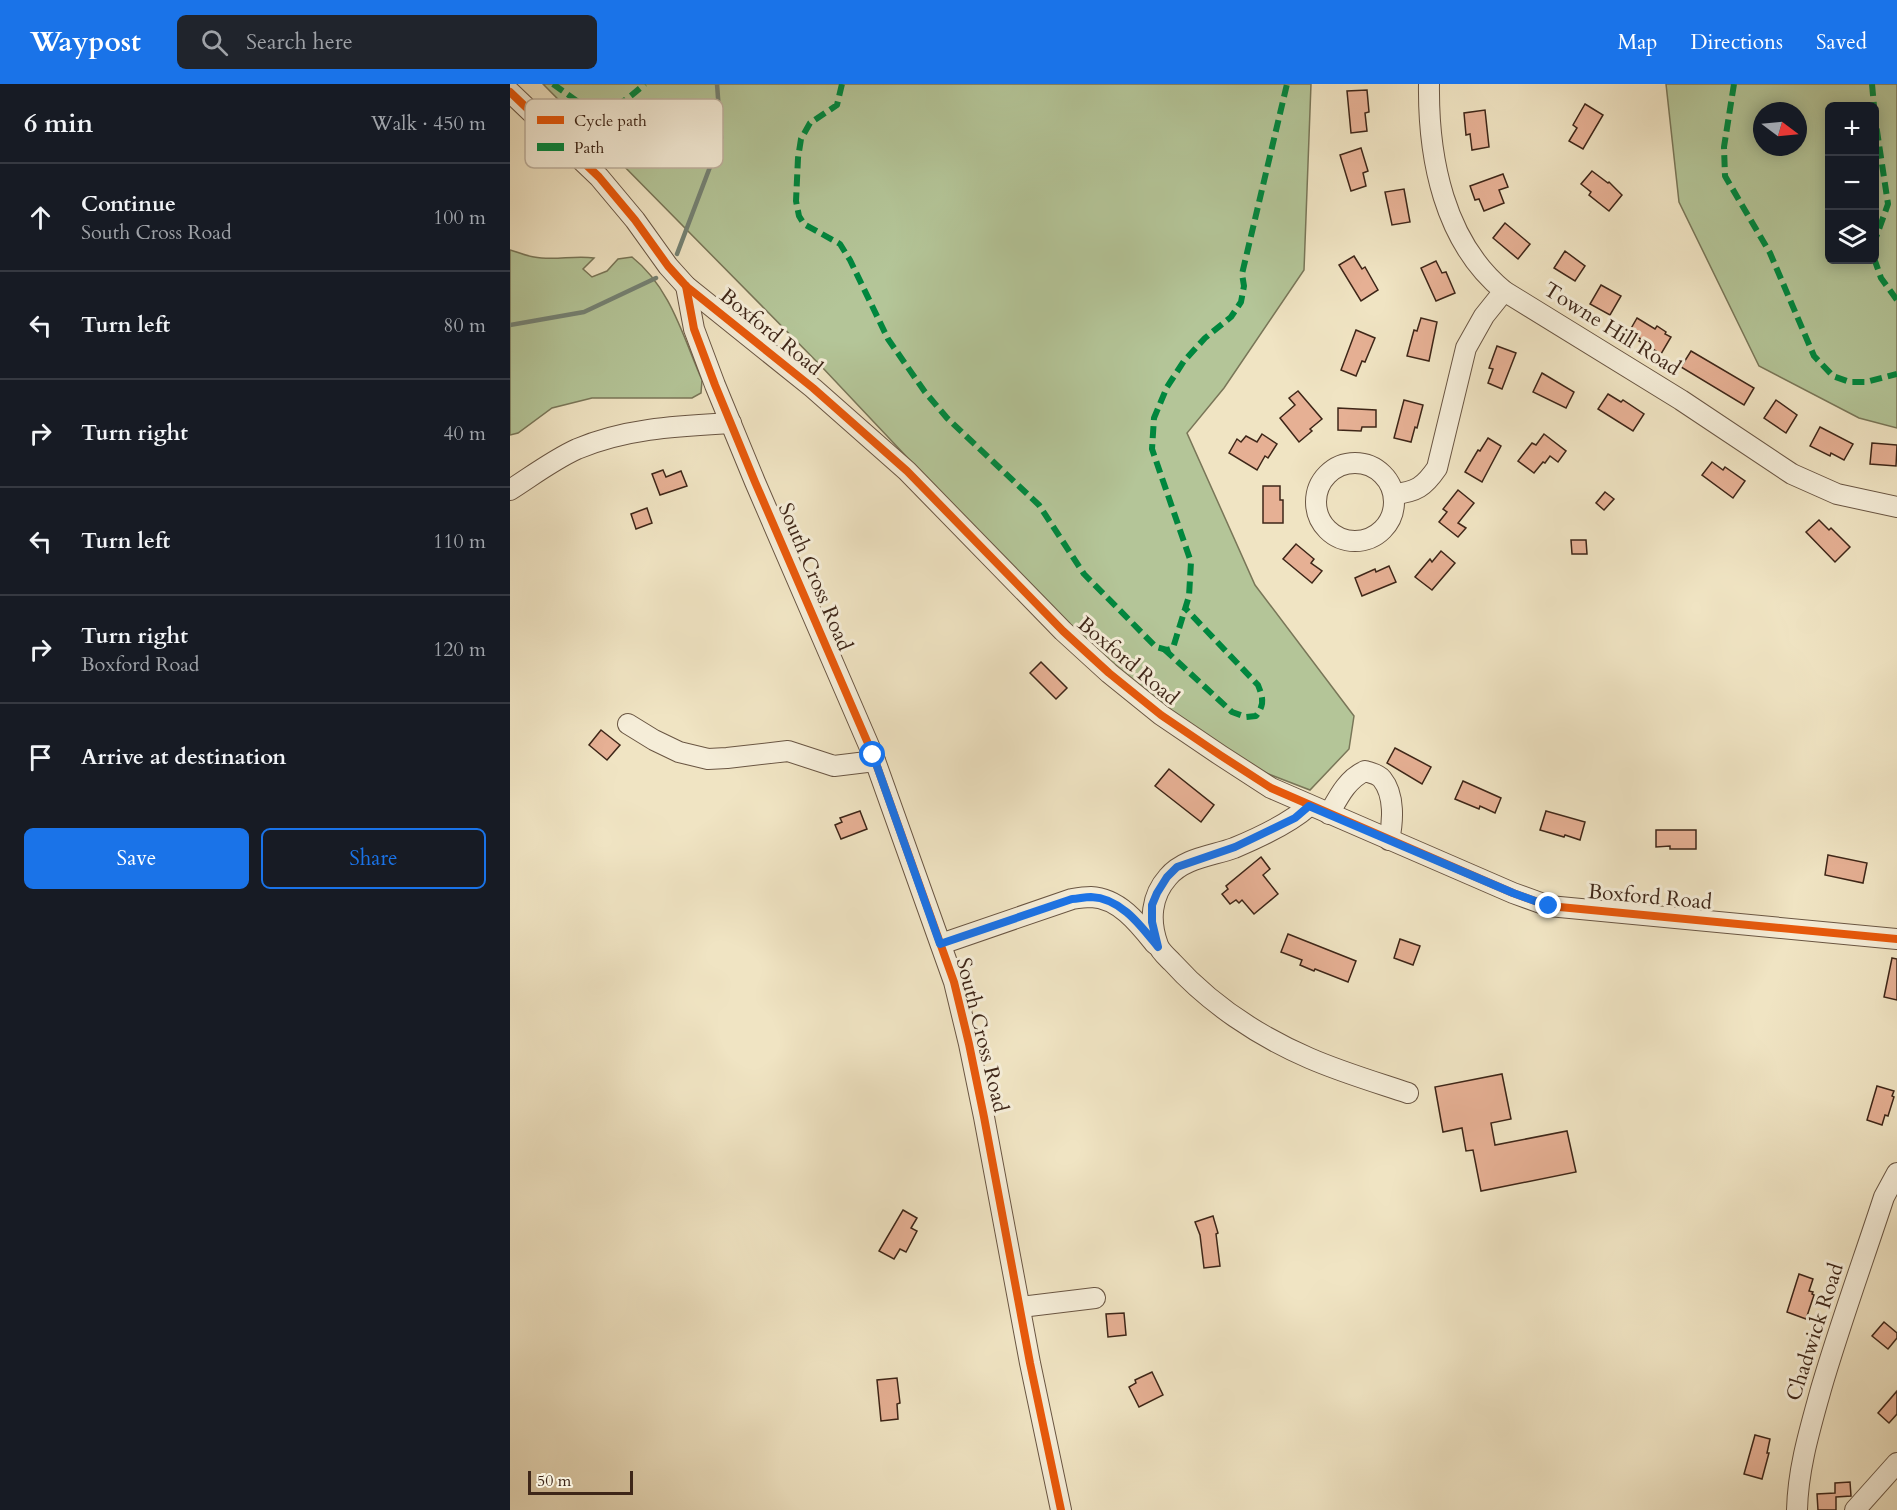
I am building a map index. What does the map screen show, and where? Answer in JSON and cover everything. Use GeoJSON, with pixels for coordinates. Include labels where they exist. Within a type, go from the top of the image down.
{"type":"FeatureCollection","features":[{"type":"Feature","properties":{"kind":"street","name":"Towne Hill Road"},"geometry":{"type":"LineString","coordinates":[[1428,84],[1430,124],[1438,175],[1450,218],[1472,256],[1504,291],[1681,400],[1792,474],[1837,494],[1897,507]]}},
{"type":"Feature","properties":{"kind":"street","name":"Boxford Road"},"geometry":{"type":"LineString","coordinates":[[510,93],[525,107]]}},
{"type":"Feature","properties":{"kind":"street","name":"Boxford Road"},"geometry":{"type":"LineString","coordinates":[[589,168],[686,286],[813,388],[907,471],[1063,631],[1109,673],[1161,715],[1271,788],[1513,893],[1549,906],[1897,939]]}},
{"type":"Feature","properties":{"kind":"street","name":"South Cross Road"},"geometry":{"type":"LineString","coordinates":[[686,286],[694,329],[755,482],[875,761],[954,982],[969,1044],[1061,1510]]}},
{"type":"Feature","properties":{"kind":"street"},"geometry":{"type":"LineString","coordinates":[[1394,494],[1412,492],[1428,481],[1437,468],[1466,348],[1484,316],[1504,291]]}},
{"type":"Feature","properties":{"kind":"street"},"geometry":{"type":"LineString","coordinates":[[510,490],[576,450],[612,437],[647,429],[731,423]]}},
{"type":"Feature","properties":{"kind":"street"},"geometry":{"type":"LineString","coordinates":[[1347,463],[1362,463],[1377,469],[1388,480],[1394,494],[1394,509],[1388,524],[1377,535],[1363,541],[1347,541],[1332,535],[1322,524],[1316,510],[1316,494],[1321,480],[1332,469],[1347,463]]}},
{"type":"Feature","properties":{"kind":"street"},"geometry":{"type":"LineString","coordinates":[[628,724],[679,752],[708,759],[788,751],[834,766],[875,761]]}},
{"type":"Feature","properties":{"kind":"street"},"geometry":{"type":"LineString","coordinates":[[1329,814],[1347,783],[1357,774],[1365,771],[1376,774],[1384,782],[1391,805],[1392,827],[1389,840]]}},
{"type":"Feature","properties":{"kind":"street"},"geometry":{"type":"LineString","coordinates":[[1158,947],[1152,922],[1152,905],[1167,877],[1177,867],[1235,847],[1295,818],[1309,806]]}},
{"type":"Feature","properties":{"kind":"street"},"geometry":{"type":"LineString","coordinates":[[940,944],[1072,899],[1092,897],[1110,902],[1121,908],[1140,925],[1186,978],[1210,999],[1273,1040],[1317,1061],[1408,1093]]}},
{"type":"Feature","properties":{"kind":"street","name":"Chadwick Road"},"geometry":{"type":"LineString","coordinates":[[1797,1510],[1799,1474],[1826,1371],[1884,1197],[1897,1173]]}},
{"type":"Feature","properties":{"kind":"street"},"geometry":{"type":"LineString","coordinates":[[1021,1307],[1095,1298]]}},
{"type":"Feature","properties":{"kind":"street"},"geometry":{"type":"LineString","coordinates":[[1855,1510],[1897,1462]]}},
{"type":"Feature","properties":{"kind":"green space"},"geometry":{"type":"Polygon","coordinates":[[[543,84],[1311,84],[1304,270],[1224,388],[1187,433],[1255,585],[1354,716],[1349,749],[1310,790],[1237,762],[1124,676],[1021,578],[821,366],[626,168],[723,168],[723,99],[558,99],[543,84]]]}},
{"type":"Feature","properties":{"kind":"green space"},"geometry":{"type":"Polygon","coordinates":[[[1666,84],[1897,84],[1897,428],[1859,418],[1759,366],[1679,202],[1666,84]]]}},
{"type":"Feature","properties":{"kind":"green space"},"geometry":{"type":"Polygon","coordinates":[[[510,250],[542,258],[594,258],[583,269],[592,277],[607,271],[618,259],[632,257],[657,283],[666,298],[702,380],[701,393],[692,398],[592,398],[552,408],[518,433],[510,435],[510,250]]]}},
{"type":"Feature","properties":{"kind":"building"},"geometry":{"type":"Polygon","coordinates":[[[1367,90],[1369,112],[1365,113],[1367,131],[1351,133],[1347,91],[1367,90]]]}},
{"type":"Feature","properties":{"kind":"building"},"geometry":{"type":"Polygon","coordinates":[[[1585,104],[1603,115],[1583,149],[1569,141],[1577,128],[1573,125],[1585,104]]]}},
{"type":"Feature","properties":{"kind":"building"},"geometry":{"type":"Polygon","coordinates":[[[1485,110],[1489,147],[1472,150],[1470,134],[1466,135],[1464,113],[1485,110]]]}},
{"type":"Feature","properties":{"kind":"building"},"geometry":{"type":"Polygon","coordinates":[[[1361,148],[1368,171],[1363,173],[1366,186],[1351,191],[1340,155],[1361,148]]]}},
{"type":"Feature","properties":{"kind":"building"},"geometry":{"type":"Polygon","coordinates":[[[1592,171],[1609,182],[1622,195],[1609,211],[1589,195],[1591,192],[1581,184],[1592,171]]]}},
{"type":"Feature","properties":{"kind":"building"},"geometry":{"type":"Polygon","coordinates":[[[1503,174],[1508,187],[1499,190],[1504,203],[1484,211],[1479,199],[1475,200],[1470,186],[1503,174]]]}},
{"type":"Feature","properties":{"kind":"building"},"geometry":{"type":"Polygon","coordinates":[[[1404,189],[1410,222],[1392,225],[1385,192],[1404,189]]]}},
{"type":"Feature","properties":{"kind":"building"},"geometry":{"type":"Polygon","coordinates":[[[1505,223],[1530,244],[1518,259],[1493,238],[1505,223]]]}},
{"type":"Feature","properties":{"kind":"building"},"geometry":{"type":"Polygon","coordinates":[[[1565,251],[1585,266],[1575,281],[1554,268],[1565,251]]]}},
{"type":"Feature","properties":{"kind":"building"},"geometry":{"type":"Polygon","coordinates":[[[1354,256],[1362,269],[1365,267],[1378,290],[1361,301],[1339,265],[1354,256]]]}},
{"type":"Feature","properties":{"kind":"building"},"geometry":{"type":"Polygon","coordinates":[[[1436,261],[1442,273],[1446,272],[1455,293],[1436,301],[1421,268],[1436,261]]]}},
{"type":"Feature","properties":{"kind":"building"},"geometry":{"type":"Polygon","coordinates":[[[1601,285],[1621,296],[1610,315],[1590,304],[1601,285]]]}},
{"type":"Feature","properties":{"kind":"building"},"geometry":{"type":"Polygon","coordinates":[[[1421,318],[1437,322],[1429,361],[1407,356],[1414,330],[1417,331],[1421,318]]]}},
{"type":"Feature","properties":{"kind":"building"},"geometry":{"type":"Polygon","coordinates":[[[1637,318],[1655,329],[1657,326],[1671,337],[1661,354],[1629,332],[1637,318]]]}},
{"type":"Feature","properties":{"kind":"building"},"geometry":{"type":"Polygon","coordinates":[[[1356,330],[1375,338],[1356,376],[1341,370],[1356,330]]]}},
{"type":"Feature","properties":{"kind":"building"},"geometry":{"type":"Polygon","coordinates":[[[1497,346],[1516,353],[1502,389],[1488,383],[1493,369],[1489,368],[1497,346]]]}},
{"type":"Feature","properties":{"kind":"building"},"geometry":{"type":"Polygon","coordinates":[[[1691,351],[1754,388],[1744,405],[1681,367],[1691,351]]]}},
{"type":"Feature","properties":{"kind":"building"},"geometry":{"type":"Polygon","coordinates":[[[1542,373],[1574,392],[1566,408],[1533,392],[1542,373]]]}},
{"type":"Feature","properties":{"kind":"building"},"geometry":{"type":"Polygon","coordinates":[[[1298,391],[1322,419],[1299,442],[1280,418],[1295,405],[1289,398],[1298,391]]]}},
{"type":"Feature","properties":{"kind":"building"},"geometry":{"type":"Polygon","coordinates":[[[1608,394],[1621,402],[1623,400],[1644,414],[1633,431],[1598,409],[1608,394]]]}},
{"type":"Feature","properties":{"kind":"building"},"geometry":{"type":"Polygon","coordinates":[[[1404,400],[1423,405],[1411,442],[1394,438],[1404,400]]]}},
{"type":"Feature","properties":{"kind":"building"},"geometry":{"type":"Polygon","coordinates":[[[1776,400],[1797,415],[1786,433],[1764,418],[1776,400]]]}},
{"type":"Feature","properties":{"kind":"building"},"geometry":{"type":"Polygon","coordinates":[[[1338,408],[1376,410],[1376,427],[1362,427],[1361,431],[1338,430],[1338,408]]]}},
{"type":"Feature","properties":{"kind":"building"},"geometry":{"type":"Polygon","coordinates":[[[1820,427],[1853,444],[1844,460],[1810,446],[1820,427]]]}},
{"type":"Feature","properties":{"kind":"building"},"geometry":{"type":"Polygon","coordinates":[[[1262,434],[1277,444],[1268,458],[1265,456],[1257,470],[1229,453],[1237,439],[1241,442],[1246,436],[1257,442],[1262,434]]]}},
{"type":"Feature","properties":{"kind":"building"},"geometry":{"type":"Polygon","coordinates":[[[1544,434],[1566,451],[1558,462],[1550,456],[1534,473],[1518,461],[1532,443],[1536,445],[1544,434]]]}},
{"type":"Feature","properties":{"kind":"building"},"geometry":{"type":"Polygon","coordinates":[[[1488,438],[1501,446],[1482,482],[1465,472],[1488,438]]]}},
{"type":"Feature","properties":{"kind":"building"},"geometry":{"type":"Polygon","coordinates":[[[1872,443],[1897,445],[1896,466],[1870,464],[1872,443]]]}},
{"type":"Feature","properties":{"kind":"building"},"geometry":{"type":"Polygon","coordinates":[[[1712,462],[1723,470],[1725,467],[1745,481],[1733,498],[1702,475],[1712,462]]]}},
{"type":"Feature","properties":{"kind":"building"},"geometry":{"type":"Polygon","coordinates":[[[663,470],[666,477],[681,471],[687,486],[660,495],[652,474],[663,470]]]}},
{"type":"Feature","properties":{"kind":"building"},"geometry":{"type":"Polygon","coordinates":[[[1263,486],[1280,486],[1280,500],[1283,500],[1283,523],[1263,523],[1263,486]]]}},
{"type":"Feature","properties":{"kind":"building"},"geometry":{"type":"Polygon","coordinates":[[[1458,490],[1474,503],[1458,523],[1466,528],[1458,537],[1439,522],[1447,512],[1443,509],[1458,490]]]}},
{"type":"Feature","properties":{"kind":"building"},"geometry":{"type":"Polygon","coordinates":[[[1605,492],[1614,499],[1604,510],[1596,503],[1605,492]]]}},
{"type":"Feature","properties":{"kind":"building"},"geometry":{"type":"Polygon","coordinates":[[[647,508],[652,523],[636,529],[631,514],[647,508]]]}},
{"type":"Feature","properties":{"kind":"building"},"geometry":{"type":"Polygon","coordinates":[[[1819,520],[1829,530],[1831,528],[1850,547],[1835,562],[1806,532],[1819,520]]]}},
{"type":"Feature","properties":{"kind":"building"},"geometry":{"type":"Polygon","coordinates":[[[1571,540],[1586,540],[1587,554],[1572,554],[1571,540]]]}},
{"type":"Feature","properties":{"kind":"building"},"geometry":{"type":"Polygon","coordinates":[[[1296,544],[1314,559],[1311,563],[1322,571],[1312,583],[1283,559],[1296,544]]]}},
{"type":"Feature","properties":{"kind":"building"},"geometry":{"type":"Polygon","coordinates":[[[1441,551],[1455,563],[1432,590],[1415,577],[1430,559],[1432,562],[1441,551]]]}},
{"type":"Feature","properties":{"kind":"building"},"geometry":{"type":"Polygon","coordinates":[[[1389,566],[1396,582],[1362,596],[1355,578],[1375,569],[1376,572],[1389,566]]]}},
{"type":"Feature","properties":{"kind":"building"},"geometry":{"type":"Polygon","coordinates":[[[1041,662],[1067,688],[1056,699],[1030,673],[1041,662]]]}},
{"type":"Feature","properties":{"kind":"building"},"geometry":{"type":"Polygon","coordinates":[[[601,730],[620,745],[607,760],[589,745],[601,730]]]}},
{"type":"Feature","properties":{"kind":"building"},"geometry":{"type":"Polygon","coordinates":[[[1395,748],[1431,767],[1422,784],[1387,763],[1395,748]]]}},
{"type":"Feature","properties":{"kind":"building"},"geometry":{"type":"Polygon","coordinates":[[[1169,769],[1214,805],[1201,822],[1155,786],[1169,769]]]}},
{"type":"Feature","properties":{"kind":"building"},"geometry":{"type":"Polygon","coordinates":[[[1463,781],[1501,798],[1495,813],[1455,799],[1463,781]]]}},
{"type":"Feature","properties":{"kind":"building"},"geometry":{"type":"Polygon","coordinates":[[[860,811],[867,829],[841,839],[835,825],[842,822],[840,818],[860,811]]]}},
{"type":"Feature","properties":{"kind":"building"},"geometry":{"type":"Polygon","coordinates":[[[1546,811],[1585,822],[1580,840],[1540,830],[1546,811]]]}},
{"type":"Feature","properties":{"kind":"building"},"geometry":{"type":"Polygon","coordinates":[[[1656,830],[1696,830],[1696,849],[1656,847],[1656,830]]]}},
{"type":"Feature","properties":{"kind":"building"},"geometry":{"type":"Polygon","coordinates":[[[1828,855],[1867,863],[1863,883],[1825,875],[1828,855]]]}},
{"type":"Feature","properties":{"kind":"building"},"geometry":{"type":"Polygon","coordinates":[[[1261,857],[1270,869],[1263,875],[1278,894],[1254,914],[1242,900],[1239,903],[1236,900],[1230,904],[1222,894],[1228,889],[1226,886],[1261,857]]]}},
{"type":"Feature","properties":{"kind":"building"},"geometry":{"type":"Polygon","coordinates":[[[1288,934],[1356,961],[1348,982],[1300,965],[1302,960],[1281,952],[1288,934]]]}},
{"type":"Feature","properties":{"kind":"building"},"geometry":{"type":"Polygon","coordinates":[[[1400,939],[1420,946],[1413,965],[1394,958],[1400,939]]]}},
{"type":"Feature","properties":{"kind":"building"},"geometry":{"type":"Polygon","coordinates":[[[1892,958],[1897,959],[1897,1000],[1884,997],[1892,958]]]}},
{"type":"Feature","properties":{"kind":"building"},"geometry":{"type":"Polygon","coordinates":[[[1502,1074],[1511,1119],[1491,1123],[1495,1145],[1567,1131],[1576,1172],[1481,1191],[1473,1150],[1466,1151],[1462,1128],[1443,1132],[1435,1087],[1502,1074]]]}},
{"type":"Feature","properties":{"kind":"building"},"geometry":{"type":"Polygon","coordinates":[[[1877,1086],[1894,1091],[1888,1116],[1885,1115],[1882,1125],[1867,1120],[1877,1086]]]}},
{"type":"Feature","properties":{"kind":"building"},"geometry":{"type":"Polygon","coordinates":[[[903,1210],[917,1218],[911,1228],[917,1231],[906,1252],[900,1249],[894,1259],[879,1251],[903,1210]]]}},
{"type":"Feature","properties":{"kind":"building"},"geometry":{"type":"Polygon","coordinates":[[[1213,1216],[1218,1233],[1216,1234],[1220,1266],[1204,1268],[1200,1235],[1195,1222],[1213,1216]]]}},
{"type":"Feature","properties":{"kind":"building"},"geometry":{"type":"Polygon","coordinates":[[[1799,1274],[1813,1279],[1809,1291],[1814,1295],[1806,1319],[1787,1312],[1799,1274]]]}},
{"type":"Feature","properties":{"kind":"building"},"geometry":{"type":"Polygon","coordinates":[[[1124,1313],[1126,1335],[1108,1337],[1106,1314],[1124,1313]]]}},
{"type":"Feature","properties":{"kind":"building"},"geometry":{"type":"Polygon","coordinates":[[[1884,1322],[1897,1333],[1897,1338],[1888,1349],[1872,1336],[1884,1322]]]}},
{"type":"Feature","properties":{"kind":"building"},"geometry":{"type":"Polygon","coordinates":[[[1152,1372],[1163,1395],[1139,1407],[1129,1387],[1136,1383],[1135,1380],[1152,1372]]]}},
{"type":"Feature","properties":{"kind":"building"},"geometry":{"type":"Polygon","coordinates":[[[897,1378],[900,1403],[897,1404],[898,1419],[881,1421],[877,1380],[897,1378]]]}},
{"type":"Feature","properties":{"kind":"building"},"geometry":{"type":"Polygon","coordinates":[[[1897,1391],[1897,1414],[1889,1423],[1878,1413],[1897,1391]]]}},
{"type":"Feature","properties":{"kind":"building"},"geometry":{"type":"Polygon","coordinates":[[[1755,1435],[1770,1439],[1762,1479],[1744,1474],[1755,1435]]]}},
{"type":"Feature","properties":{"kind":"building"},"geometry":{"type":"Polygon","coordinates":[[[1850,1482],[1851,1496],[1836,1497],[1836,1510],[1818,1510],[1817,1494],[1835,1493],[1835,1483],[1850,1482]]]}},
{"type":"Feature","properties":{"kind":"waterway"},"geometry":{"type":"LineString","coordinates":[[717,84],[718,99]]}},
{"type":"Feature","properties":{"kind":"waterway"},"geometry":{"type":"LineString","coordinates":[[677,254],[710,168]]}},
{"type":"Feature","properties":{"kind":"waterway"},"geometry":{"type":"LineString","coordinates":[[510,325],[584,312],[656,278]]}},
{"type":"Feature","properties":{"kind":"marked path"},"geometry":{"type":"LineString","coordinates":[[553,84],[574,99]]}},
{"type":"Feature","properties":{"kind":"marked path"},"geometry":{"type":"LineString","coordinates":[[626,99],[645,84]]}},
{"type":"Feature","properties":{"kind":"marked path"},"geometry":{"type":"LineString","coordinates":[[842,84],[837,105],[810,123],[801,139],[796,201],[799,216],[804,224],[840,244],[888,339],[925,392],[947,418],[1039,505],[1084,574],[1156,647],[1167,650],[1173,648],[1189,596],[1191,562],[1152,449],[1154,418],[1167,387],[1184,361],[1205,338],[1231,317],[1241,302],[1244,286],[1242,274],[1287,84]]}},
{"type":"Feature","properties":{"kind":"marked path"},"geometry":{"type":"LineString","coordinates":[[1734,84],[1724,147],[1725,176],[1770,253],[1814,356],[1833,376],[1850,382],[1866,382],[1897,374]]}},
{"type":"Feature","properties":{"kind":"marked path"},"geometry":{"type":"LineString","coordinates":[[1872,84],[1874,102]]}},
{"type":"Feature","properties":{"kind":"marked path"},"geometry":{"type":"LineString","coordinates":[[1879,144],[1888,204],[1879,229]]}},
{"type":"Feature","properties":{"kind":"marked path"},"geometry":{"type":"LineString","coordinates":[[1876,264],[1881,278],[1897,300]]}},
{"type":"Feature","properties":{"kind":"marked path"},"geometry":{"type":"LineString","coordinates":[[1164,649],[1232,712],[1246,717],[1256,716],[1262,701],[1258,685],[1185,608]]}},
{"type":"Feature","properties":{"kind":"cycle path"},"geometry":{"type":"LineString","coordinates":[[510,92],[525,106]]}},
{"type":"Feature","properties":{"kind":"cycle path"},"geometry":{"type":"LineString","coordinates":[[590,168],[635,220],[668,266],[686,286],[813,388],[907,471],[1063,631],[1109,673],[1161,715],[1271,788],[1513,893],[1549,906],[1897,939]]}},
{"type":"Feature","properties":{"kind":"cycle path"},"geometry":{"type":"LineString","coordinates":[[686,286],[694,329],[715,385],[873,755],[954,982],[984,1117],[1030,1363],[1061,1510]]}},
{"type":"Feature","properties":{"kind":"route"},"geometry":{"type":"LineString","coordinates":[[873,755],[940,944],[1072,899],[1092,897],[1121,908],[1140,925],[1158,947],[1152,922],[1152,905],[1167,877],[1177,867],[1235,847],[1295,818],[1309,806],[1513,893],[1549,906]]}}]}
